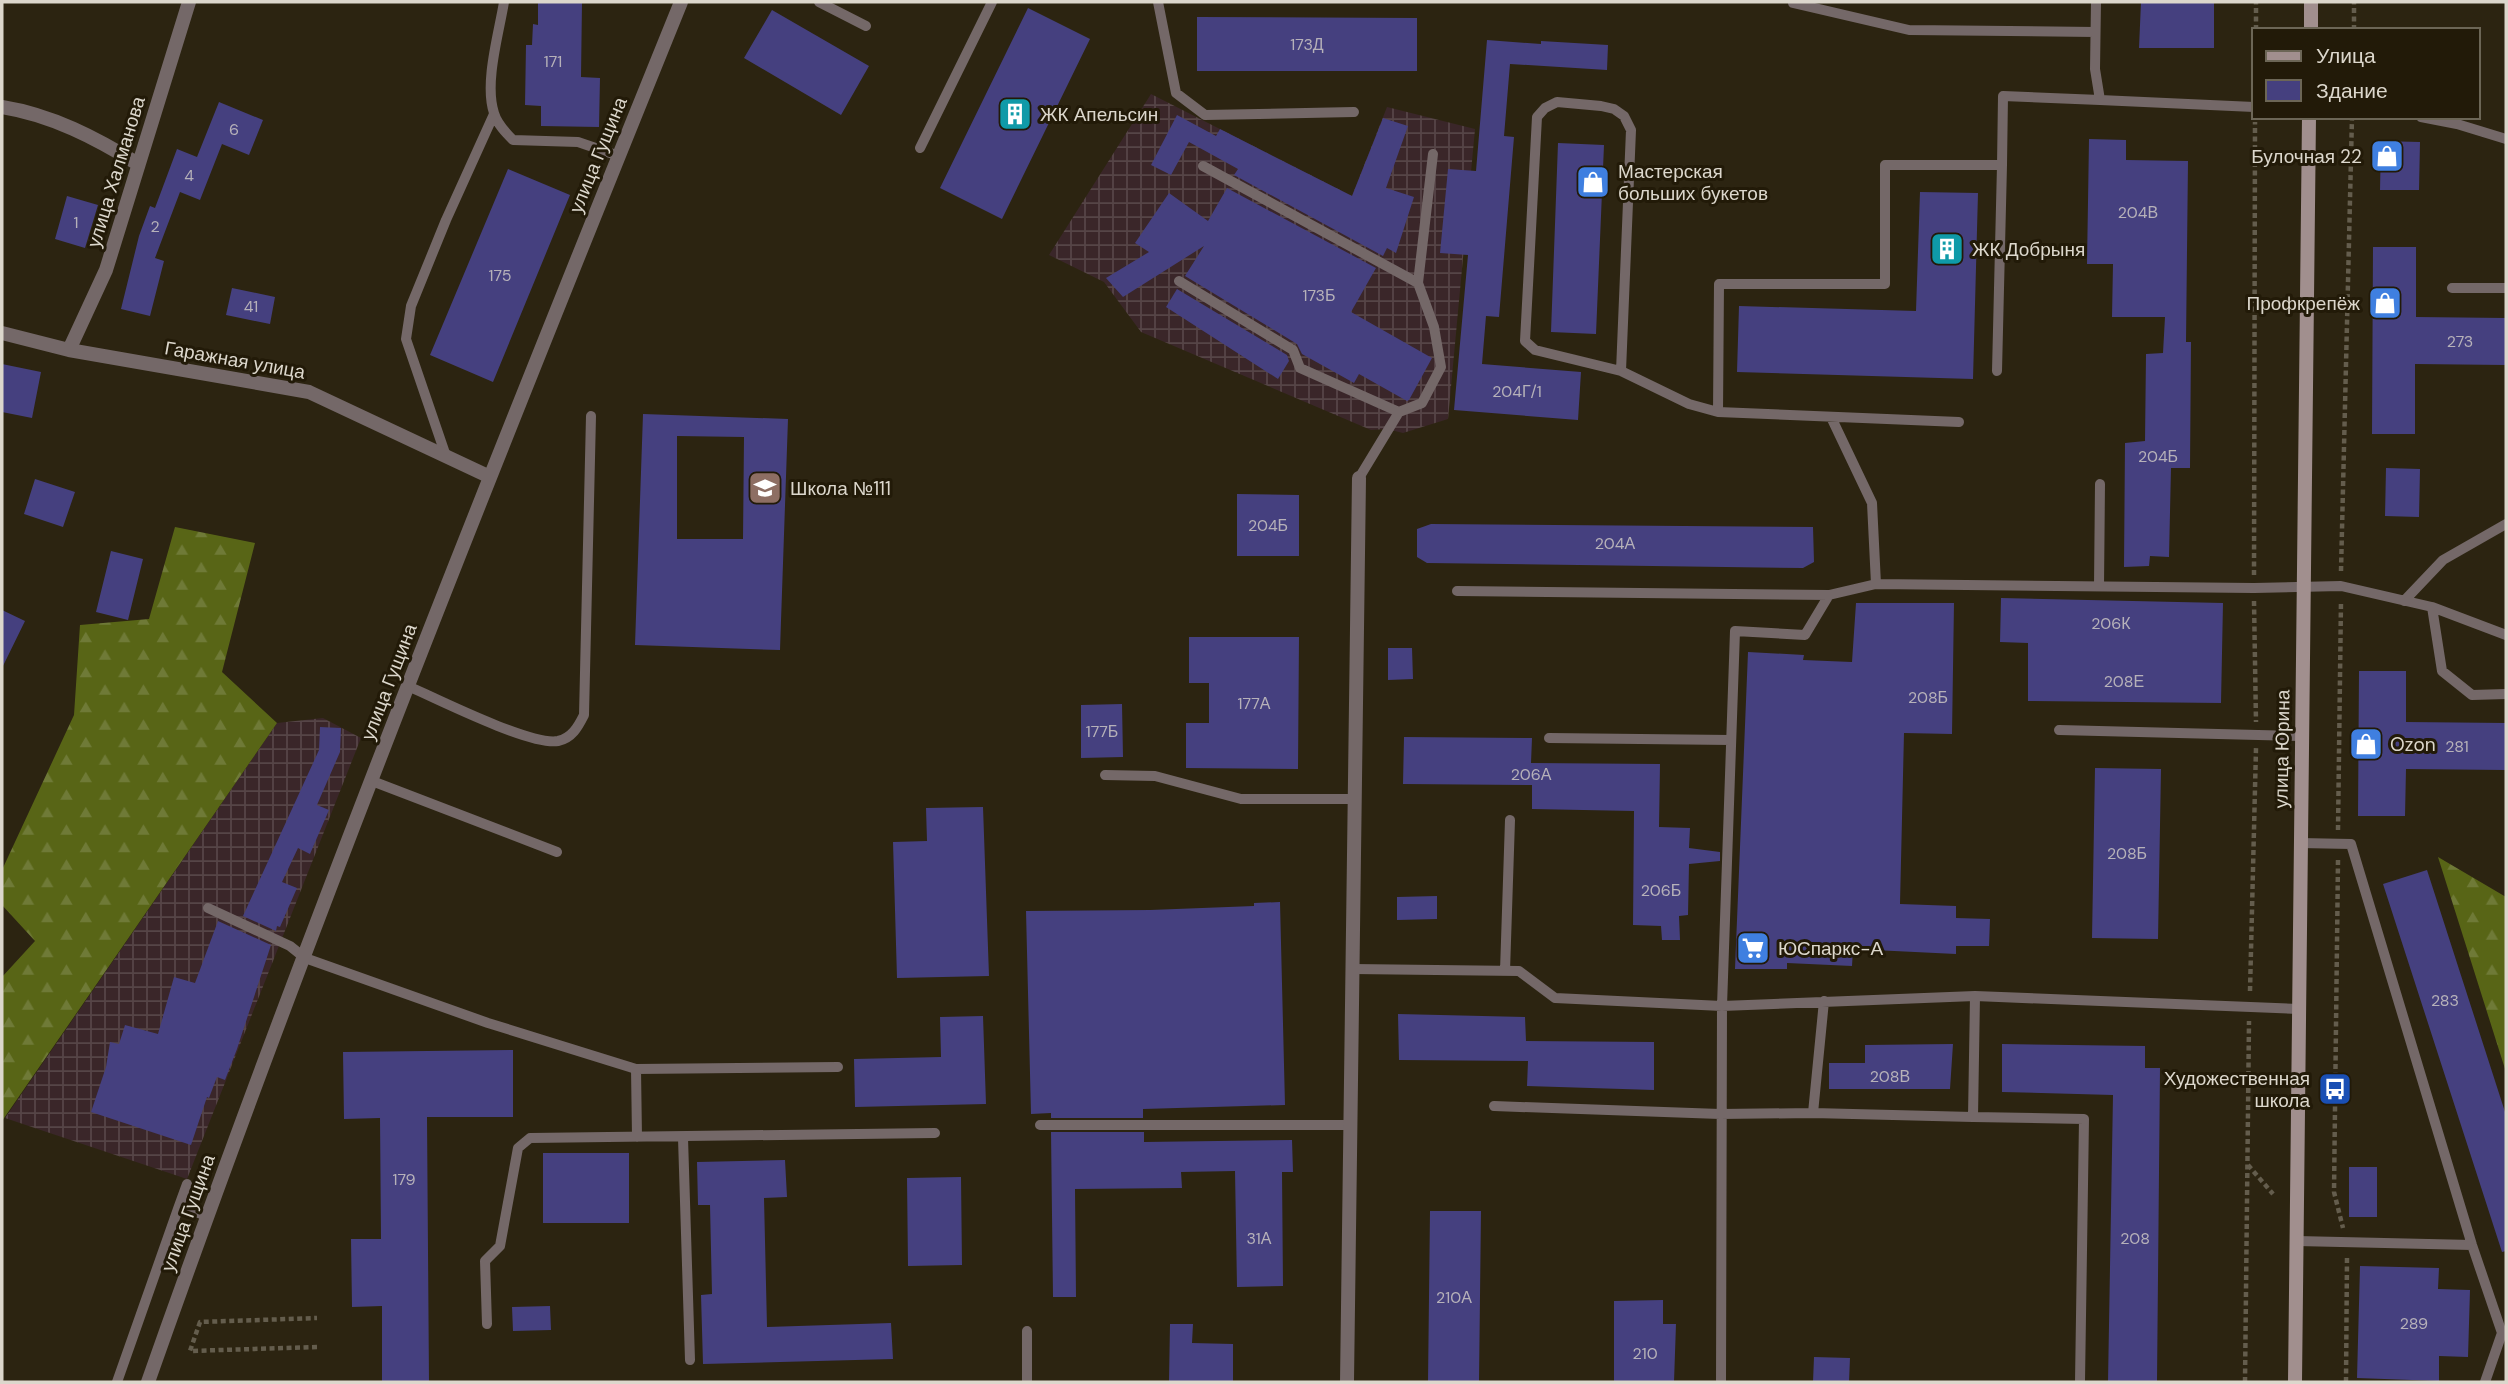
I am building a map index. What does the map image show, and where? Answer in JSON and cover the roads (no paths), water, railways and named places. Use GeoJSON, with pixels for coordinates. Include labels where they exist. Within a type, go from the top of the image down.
{"type":"FeatureCollection","features":[{"type":"Feature","properties":{"kind":"main road"},"geometry":{"type":"LineString","coordinates":[[2311,2],[2311,28]]}},
{"type":"Feature","properties":{"kind":"main road","name":"улица Юрина"},"geometry":{"type":"LineString","coordinates":[[2295,1382],[2309,119]]}},
{"type":"Feature","properties":{"kind":"street","name":"улица Халманова"},"geometry":{"type":"LineString","coordinates":[[69,350],[106,270],[189,2]]}},
{"type":"Feature","properties":{"kind":"street","name":"улица Гущина"},"geometry":{"type":"LineString","coordinates":[[149,1382],[206,1216],[488,476],[681,2]]}},
{"type":"Feature","properties":{"kind":"street"},"geometry":{"type":"LineString","coordinates":[[2,107],[28,111],[96,138],[138,164]]}},
{"type":"Feature","properties":{"kind":"street","name":"Гаражная улица"},"geometry":{"type":"LineString","coordinates":[[2,333],[69,350],[309,392],[488,476]]}},
{"type":"Feature","properties":{"kind":"street"},"geometry":{"type":"LineString","coordinates":[[1347,1382],[1359,478]]}},
{"type":"Feature","properties":{"kind":"lane"},"geometry":{"type":"LineString","coordinates":[[504,2],[491,87],[494,114],[505,132],[513,140],[578,142],[619,156]]}},
{"type":"Feature","properties":{"kind":"lane"},"geometry":{"type":"LineString","coordinates":[[819,2],[866,26]]}},
{"type":"Feature","properties":{"kind":"lane"},"geometry":{"type":"LineString","coordinates":[[920,148],[992,2]]}},
{"type":"Feature","properties":{"kind":"lane"},"geometry":{"type":"LineString","coordinates":[[1158,2],[1176,93],[1205,115],[1354,112]]}},
{"type":"Feature","properties":{"kind":"lane"},"geometry":{"type":"LineString","coordinates":[[2096,2],[2095,69],[2100,100]]}},
{"type":"Feature","properties":{"kind":"lane"},"geometry":{"type":"LineString","coordinates":[[1793,3],[1909,30],[2095,32]]}},
{"type":"Feature","properties":{"kind":"lane"},"geometry":{"type":"LineString","coordinates":[[1997,371],[2003,96],[2252,107]]}},
{"type":"Feature","properties":{"kind":"lane"},"geometry":{"type":"LineString","coordinates":[[1621,370],[1631,130],[1625,116],[1614,109],[1557,102],[1536,117],[1525,341],[1535,350],[1621,370],[1689,404],[1718,412],[1959,422]]}},
{"type":"Feature","properties":{"kind":"lane"},"geometry":{"type":"LineString","coordinates":[[446,456],[406,339],[411,306],[494,114]]}},
{"type":"Feature","properties":{"kind":"lane"},"geometry":{"type":"LineString","coordinates":[[2431,119],[2506,139]]}},
{"type":"Feature","properties":{"kind":"lane"},"geometry":{"type":"LineString","coordinates":[[1359,478],[1399,412],[1422,403],[1441,367],[1434,327],[1418,283],[1433,154]]}},
{"type":"Feature","properties":{"kind":"lane"},"geometry":{"type":"LineString","coordinates":[[1718,412],[1719,284],[1885,284],[1885,165],[2002,165]]}},
{"type":"Feature","properties":{"kind":"lane"},"geometry":{"type":"LineString","coordinates":[[1203,166],[1418,283]]}},
{"type":"Feature","properties":{"kind":"lane"},"geometry":{"type":"LineString","coordinates":[[1179,281],[1293,350],[1300,368],[1399,412]]}},
{"type":"Feature","properties":{"kind":"lane"},"geometry":{"type":"LineString","coordinates":[[2452,288],[2506,288]]}},
{"type":"Feature","properties":{"kind":"lane"},"geometry":{"type":"LineString","coordinates":[[408,686],[525,737],[557,741],[569,736],[577,728],[584,715],[592,416]]}},
{"type":"Feature","properties":{"kind":"lane"},"geometry":{"type":"LineString","coordinates":[[1831,417],[1872,503],[1876,584]]}},
{"type":"Feature","properties":{"kind":"lane"},"geometry":{"type":"LineString","coordinates":[[2099,586],[2100,484]]}},
{"type":"Feature","properties":{"kind":"lane"},"geometry":{"type":"LineString","coordinates":[[2404,601],[2443,559],[2506,524]]}},
{"type":"Feature","properties":{"kind":"lane"},"geometry":{"type":"LineString","coordinates":[[1457,591],[1829,595],[1876,584],[2341,586],[2432,607],[2506,635]]}},
{"type":"Feature","properties":{"kind":"lane"},"geometry":{"type":"LineString","coordinates":[[1721,1382],[1722,1006],[1735,631],[1805,635],[1829,595]]}},
{"type":"Feature","properties":{"kind":"lane"},"geometry":{"type":"LineString","coordinates":[[2432,607],[2442,671],[2472,695],[2506,694]]}},
{"type":"Feature","properties":{"kind":"lane"},"geometry":{"type":"LineString","coordinates":[[2059,730],[2301,736]]}},
{"type":"Feature","properties":{"kind":"lane"},"geometry":{"type":"LineString","coordinates":[[1549,738],[1731,740]]}},
{"type":"Feature","properties":{"kind":"lane"},"geometry":{"type":"LineString","coordinates":[[1105,775],[1155,776],[1241,799],[1356,799]]}},
{"type":"Feature","properties":{"kind":"lane"},"geometry":{"type":"LineString","coordinates":[[372,781],[557,852]]}},
{"type":"Feature","properties":{"kind":"lane"},"geometry":{"type":"LineString","coordinates":[[1505,971],[1510,820]]}},
{"type":"Feature","properties":{"kind":"lane"},"geometry":{"type":"LineString","coordinates":[[2300,843],[2351,844],[2472,1245],[2502,1333],[2485,1382]]}},
{"type":"Feature","properties":{"kind":"lane"},"geometry":{"type":"LineString","coordinates":[[208,908],[290,946],[305,958],[488,1023],[636,1069],[838,1067]]}},
{"type":"Feature","properties":{"kind":"lane"},"geometry":{"type":"LineString","coordinates":[[1353,969],[1519,971],[1555,998],[1722,1006],[1975,996],[2298,1009]]}},
{"type":"Feature","properties":{"kind":"lane"},"geometry":{"type":"LineString","coordinates":[[1973,1117],[1975,996]]}},
{"type":"Feature","properties":{"kind":"lane"},"geometry":{"type":"LineString","coordinates":[[1813,1113],[1824,1001]]}},
{"type":"Feature","properties":{"kind":"lane"},"geometry":{"type":"LineString","coordinates":[[636,1069],[637,1137]]}},
{"type":"Feature","properties":{"kind":"lane"},"geometry":{"type":"LineString","coordinates":[[1494,1106],[1720,1114],[1813,1113],[2084,1119],[2080,1382]]}},
{"type":"Feature","properties":{"kind":"lane"},"geometry":{"type":"LineString","coordinates":[[1040,1125],[1349,1125]]}},
{"type":"Feature","properties":{"kind":"lane"},"geometry":{"type":"LineString","coordinates":[[487,1324],[485,1261],[500,1246],[518,1148],[530,1138],[934,1133]]}},
{"type":"Feature","properties":{"kind":"lane"},"geometry":{"type":"LineString","coordinates":[[683,1138],[690,1360]]}},
{"type":"Feature","properties":{"kind":"lane"},"geometry":{"type":"LineString","coordinates":[[117,1382],[187,1184]]}},
{"type":"Feature","properties":{"kind":"lane"},"geometry":{"type":"LineString","coordinates":[[179,1206],[206,1216]]}},
{"type":"Feature","properties":{"kind":"lane"},"geometry":{"type":"LineString","coordinates":[[2297,1241],[2472,1245]]}},
{"type":"Feature","properties":{"kind":"lane"},"geometry":{"type":"LineString","coordinates":[[1027,1331],[1027,1382]]}},
{"type":"Feature","properties":{"kind":"place","name":"ЖК Апельсин"},"geometry":{"type":"Point","coordinates":[1015,114]}},
{"type":"Feature","properties":{"kind":"place","name":"Булочная 22"},"geometry":{"type":"Point","coordinates":[2387,156]}},
{"type":"Feature","properties":{"kind":"place","name":"Мастерская больших букетов"},"geometry":{"type":"Point","coordinates":[1593,182]}},
{"type":"Feature","properties":{"kind":"place","name":"ЖК Добрыня"},"geometry":{"type":"Point","coordinates":[1947,249]}},
{"type":"Feature","properties":{"kind":"place","name":"Профкрепёж"},"geometry":{"type":"Point","coordinates":[2385,303]}},
{"type":"Feature","properties":{"kind":"place","name":"Школа №111"},"geometry":{"type":"Point","coordinates":[765,488]}},
{"type":"Feature","properties":{"kind":"place","name":"Ozon"},"geometry":{"type":"Point","coordinates":[2366,744]}},
{"type":"Feature","properties":{"kind":"place","name":"ЮСпаркс-А"},"geometry":{"type":"Point","coordinates":[1753,948]}},
{"type":"Feature","properties":{"kind":"place","name":"Художественная школа"},"geometry":{"type":"Point","coordinates":[2335,1089]}}]}
